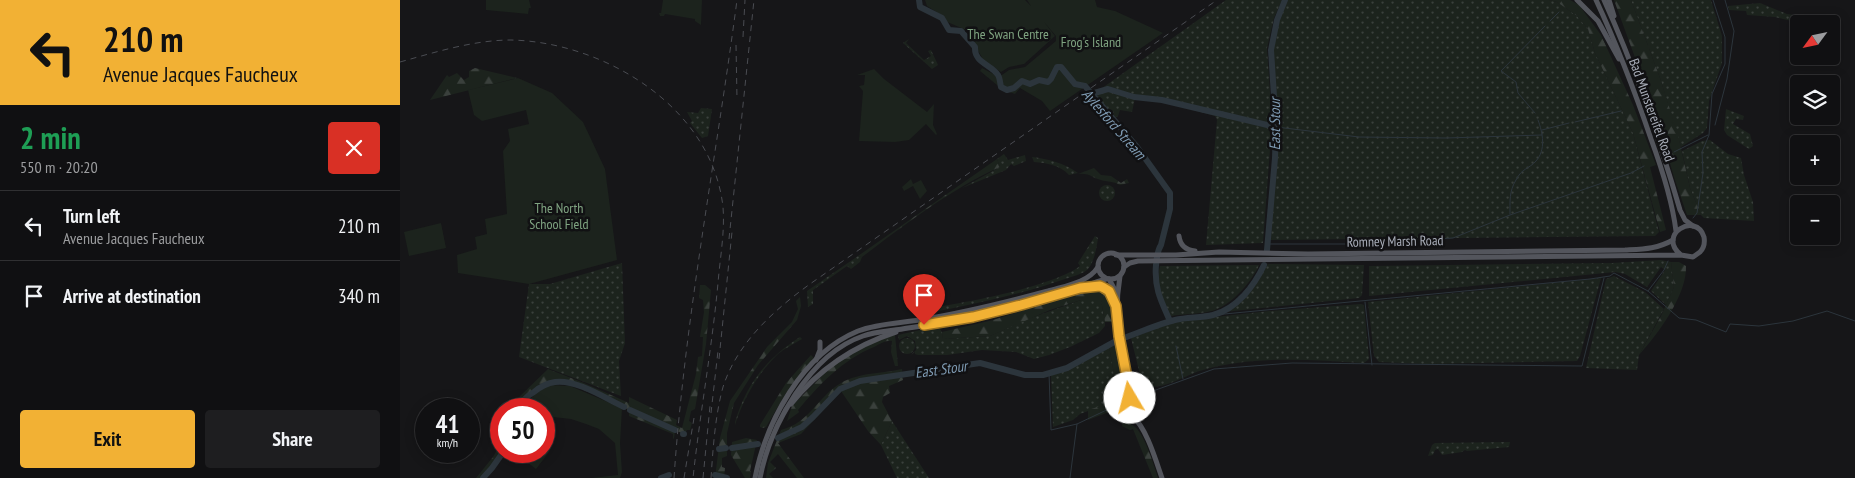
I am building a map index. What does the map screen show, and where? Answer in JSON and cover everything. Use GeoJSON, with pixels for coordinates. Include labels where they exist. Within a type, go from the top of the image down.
{"type":"FeatureCollection","features":[{"type":"Feature","properties":{"kind":"main road"},"geometry":{"type":"LineString","coordinates":[[1577,0],[1598,21],[1628,77]]}},
{"type":"Feature","properties":{"kind":"main road","name":"Bad Munstereifel Road"},"geometry":{"type":"LineString","coordinates":[[1596,0],[1614,39],[1661,167],[1674,212],[1676,231]]}},
{"type":"Feature","properties":{"kind":"main road","name":"Bad Munstereifel Road"},"geometry":{"type":"LineString","coordinates":[[1604,0],[1649,112],[1680,210],[1686,220],[1693,226]]}},
{"type":"Feature","properties":{"kind":"main road"},"geometry":{"type":"LineString","coordinates":[[1609,0],[1627,55]]}},
{"type":"Feature","properties":{"kind":"main road"},"geometry":{"type":"LineString","coordinates":[[1684,226],[1693,226],[1704,238],[1703,248],[1693,257],[1681,255],[1674,249],[1673,240],[1676,231],[1684,226]]}},
{"type":"Feature","properties":{"kind":"main road"},"geometry":{"type":"LineString","coordinates":[[1179,236],[1181,243],[1186,249],[1218,252]]}},
{"type":"Feature","properties":{"kind":"main road","name":"Romney Marsh Road"},"geometry":{"type":"LineString","coordinates":[[1124,267],[1134,262],[1157,258],[1218,252],[1308,254],[1625,250],[1654,248],[1673,240]]}},
{"type":"Feature","properties":{"kind":"main road"},"geometry":{"type":"LineString","coordinates":[[1117,294],[1107,279],[1100,274],[1099,260],[1105,255],[1116,254],[1122,260],[1124,267],[1120,276],[1116,306],[1119,336],[1129,388],[1127,410],[1138,421],[1145,434],[1162,478]]}},
{"type":"Feature","properties":{"kind":"main road","name":"Romney Marsh Road"},"geometry":{"type":"LineString","coordinates":[[1116,254],[1157,258],[1681,255]]}},
{"type":"Feature","properties":{"kind":"main road"},"geometry":{"type":"LineString","coordinates":[[760,478],[759,468],[772,423],[788,393],[814,363],[842,339],[865,329],[954,314],[1027,297],[1079,281],[1093,274],[1098,267]]}},
{"type":"Feature","properties":{"kind":"main road"},"geometry":{"type":"LineString","coordinates":[[755,478],[791,400],[802,385],[829,357],[844,345],[866,335],[1021,305],[1120,276]]}},
{"type":"Feature","properties":{"kind":"main road"},"geometry":{"type":"LineString","coordinates":[[1080,288],[1100,286],[1109,291],[1116,306]]}},
{"type":"Feature","properties":{"kind":"main road"},"geometry":{"type":"LineString","coordinates":[[814,363],[820,350],[820,342]]}},
{"type":"Feature","properties":{"kind":"main road"},"geometry":{"type":"LineString","coordinates":[[1129,388],[1146,406],[1144,414],[1145,434]]}},
{"type":"Feature","properties":{"kind":"main road"},"geometry":{"type":"LineString","coordinates":[[1129,402],[1134,399],[1140,399]]}},
{"type":"Feature","properties":{"kind":"main road"},"geometry":{"type":"LineString","coordinates":[[1133,417],[1140,417],[1144,414]]}},
{"type":"Feature","properties":{"kind":"green space"},"geometry":{"type":"Polygon","coordinates":[[[486,0],[529,0],[531,8],[529,8],[528,14],[486,10],[486,0]]]}},
{"type":"Feature","properties":{"kind":"green space"},"geometry":{"type":"Polygon","coordinates":[[[663,0],[702,0],[701,25],[695,19],[665,14],[660,16],[659,13],[661,13],[663,0]]]}},
{"type":"Feature","properties":{"kind":"green space","name":"Frog's Island"},"geometry":{"type":"Polygon","coordinates":[[[925,0],[1025,0],[1031,6],[1027,0],[1095,0],[1097,7],[1115,11],[1163,33],[1050,111],[1042,101],[1020,88],[1015,94],[1003,90],[980,71],[982,68],[999,77],[1009,70],[1025,67],[1056,41],[1056,36],[1044,22],[1055,36],[1024,64],[1009,67],[1001,72],[984,61],[966,30],[945,21],[941,15],[927,6],[925,0]]]}},
{"type":"Feature","properties":{"kind":"green space"},"geometry":{"type":"Polygon","coordinates":[[[1226,0],[1282,0],[1274,18],[1267,48],[1272,122],[1263,243],[1206,245],[1217,120],[1215,116],[1166,102],[1135,98],[1132,112],[1120,110],[1115,118],[1097,96],[1098,91],[1226,0]]]}},
{"type":"Feature","properties":{"kind":"green space"},"geometry":{"type":"Polygon","coordinates":[[[1287,0],[1549,0],[1557,2],[1577,16],[1588,29],[1595,53],[1633,133],[1659,232],[1655,236],[1270,240],[1278,117],[1272,51],[1278,21],[1287,0]]]}},
{"type":"Feature","properties":{"kind":"green space"},"geometry":{"type":"Polygon","coordinates":[[[1549,0],[1570,0],[1579,5],[1601,35],[1633,105],[1656,165],[1650,167],[1666,230],[1660,232],[1633,133],[1595,53],[1588,29],[1577,16],[1557,2],[1549,0]]]}},
{"type":"Feature","properties":{"kind":"green space"},"geometry":{"type":"Polygon","coordinates":[[[1614,0],[1631,0],[1660,78],[1678,135],[1690,188],[1701,215],[1687,215],[1656,115],[1614,0]]]}},
{"type":"Feature","properties":{"kind":"green space"},"geometry":{"type":"Polygon","coordinates":[[[1631,0],[1711,0],[1722,36],[1722,63],[1709,101],[1707,128],[1703,133],[1681,147],[1660,78],[1631,0]]]}},
{"type":"Feature","properties":{"kind":"green space"},"geometry":{"type":"Polygon","coordinates":[[[1760,3],[1787,14],[1795,15],[1790,15],[1790,21],[1775,17],[1747,15],[1746,11],[1729,10],[1728,6],[1760,3]]]}},
{"type":"Feature","properties":{"kind":"green space"},"geometry":{"type":"Polygon","coordinates":[[[909,39],[906,43],[924,60],[931,56],[928,51],[931,50],[938,65],[932,69],[903,43],[909,39]]]}},
{"type":"Feature","properties":{"kind":"green space"},"geometry":{"type":"Polygon","coordinates":[[[475,68],[517,78],[430,100],[447,75],[449,77],[457,73],[464,80],[469,77],[469,71],[475,68]]]}},
{"type":"Feature","properties":{"kind":"green space"},"geometry":{"type":"Polygon","coordinates":[[[874,69],[927,112],[934,104],[933,125],[936,135],[926,124],[909,140],[895,142],[859,141],[863,91],[859,86],[864,85],[865,75],[857,75],[874,69]]]}},
{"type":"Feature","properties":{"kind":"green space","name":"The North School Field"},"geometry":{"type":"Polygon","coordinates":[[[518,78],[552,93],[583,122],[605,169],[617,260],[529,284],[458,273],[457,255],[477,249],[475,237],[487,234],[485,219],[507,214],[503,151],[510,141],[508,129],[529,124],[526,110],[482,121],[474,115],[468,90],[518,78]]]}},
{"type":"Feature","properties":{"kind":"green space"},"geometry":{"type":"Polygon","coordinates":[[[701,108],[712,109],[708,136],[702,138],[690,123],[692,121],[687,112],[698,113],[701,108]]]}},
{"type":"Feature","properties":{"kind":"green space"},"geometry":{"type":"Polygon","coordinates":[[[1726,109],[1744,116],[1743,120],[1736,119],[1733,124],[1750,134],[1753,146],[1749,149],[1727,135],[1724,130],[1726,109]]]}},
{"type":"Feature","properties":{"kind":"green space"},"geometry":{"type":"Polygon","coordinates":[[[1710,140],[1728,154],[1741,158],[1744,175],[1753,202],[1754,221],[1704,218],[1701,215],[1690,188],[1682,151],[1702,141],[1710,140]]]}},
{"type":"Feature","properties":{"kind":"green space"},"geometry":{"type":"Polygon","coordinates":[[[1004,154],[1008,160],[1025,155],[1026,161],[1014,166],[1011,164],[1006,170],[962,188],[1000,167],[997,159],[1004,154]]]}},
{"type":"Feature","properties":{"kind":"green space"},"geometry":{"type":"Polygon","coordinates":[[[1032,157],[1056,162],[1078,173],[1069,175],[1057,167],[1034,162],[1032,157]]]}},
{"type":"Feature","properties":{"kind":"green space"},"geometry":{"type":"Polygon","coordinates":[[[997,159],[1000,167],[946,197],[911,220],[862,257],[858,256],[997,159]]]}},
{"type":"Feature","properties":{"kind":"green space"},"geometry":{"type":"Polygon","coordinates":[[[1094,168],[1101,175],[1111,176],[1121,183],[1127,179],[1129,183],[1120,185],[1089,175],[1078,174],[1094,168]]]}},
{"type":"Feature","properties":{"kind":"green space"},"geometry":{"type":"Polygon","coordinates":[[[911,179],[913,184],[921,180],[927,191],[920,199],[913,186],[904,191],[902,187],[911,179]]]}},
{"type":"Feature","properties":{"kind":"green space"},"geometry":{"type":"Polygon","coordinates":[[[1104,185],[1110,185],[1115,190],[1113,199],[1104,201],[1099,196],[1099,190],[1104,185]]]}},
{"type":"Feature","properties":{"kind":"green space"},"geometry":{"type":"Polygon","coordinates":[[[441,223],[446,248],[409,256],[404,232],[441,223]]]}},
{"type":"Feature","properties":{"kind":"green space"},"geometry":{"type":"Polygon","coordinates":[[[1095,236],[1098,238],[1093,259],[1087,270],[1082,273],[996,299],[929,313],[921,312],[923,308],[942,307],[1053,280],[1080,266],[1078,263],[1095,236]]]}},
{"type":"Feature","properties":{"kind":"green space"},"geometry":{"type":"Polygon","coordinates":[[[858,256],[862,257],[860,262],[851,269],[847,266],[813,290],[813,304],[808,307],[807,291],[858,256]]]}},
{"type":"Feature","properties":{"kind":"green space"},"geometry":{"type":"Polygon","coordinates":[[[1661,260],[1671,262],[1674,287],[1666,305],[1651,291],[1665,270],[1661,267],[1647,287],[1625,274],[1615,272],[1369,296],[1369,266],[1612,263],[1661,260]]]}},
{"type":"Feature","properties":{"kind":"green space"},"geometry":{"type":"Polygon","coordinates":[[[1671,262],[1679,262],[1686,266],[1682,289],[1670,314],[1639,355],[1661,316],[1674,287],[1671,262]]]}},
{"type":"Feature","properties":{"kind":"green space"},"geometry":{"type":"Polygon","coordinates":[[[622,263],[625,343],[619,361],[621,396],[519,357],[529,284],[550,284],[622,263]]]}},
{"type":"Feature","properties":{"kind":"green space"},"geometry":{"type":"Polygon","coordinates":[[[1259,265],[1247,284],[1236,296],[1213,311],[1171,316],[1160,292],[1158,280],[1160,266],[1259,265]]]}},
{"type":"Feature","properties":{"kind":"green space"},"geometry":{"type":"Polygon","coordinates":[[[1265,265],[1364,265],[1362,295],[1359,298],[1224,312],[1248,292],[1265,265]]]}},
{"type":"Feature","properties":{"kind":"green space"},"geometry":{"type":"Polygon","coordinates":[[[1614,276],[1645,292],[1664,309],[1639,355],[1637,370],[1586,368],[1606,279],[1614,276]]]}},
{"type":"Feature","properties":{"kind":"green space"},"geometry":{"type":"Polygon","coordinates":[[[1601,278],[1577,361],[1426,364],[1379,362],[1374,356],[1368,302],[1601,278]]]}},
{"type":"Feature","properties":{"kind":"green space"},"geometry":{"type":"Polygon","coordinates":[[[700,285],[705,285],[711,290],[706,344],[695,409],[691,411],[689,421],[692,423],[690,430],[687,430],[684,434],[565,382],[544,386],[528,398],[518,398],[548,369],[629,403],[629,397],[677,420],[676,425],[682,428],[696,374],[698,357],[702,356],[703,337],[700,337],[704,312],[703,300],[699,298],[700,285]]]}},
{"type":"Feature","properties":{"kind":"green space"},"geometry":{"type":"Polygon","coordinates":[[[1098,290],[1109,297],[1114,322],[1105,322],[1101,300],[1081,300],[1050,310],[990,336],[943,339],[942,332],[993,320],[1085,291],[1098,290]]]}},
{"type":"Feature","properties":{"kind":"green space"},"geometry":{"type":"Polygon","coordinates":[[[800,297],[801,306],[797,320],[758,365],[734,403],[727,433],[727,456],[722,458],[722,467],[725,468],[724,478],[715,478],[720,438],[730,401],[767,347],[792,322],[798,309],[796,301],[800,297]]]}},
{"type":"Feature","properties":{"kind":"green space"},"geometry":{"type":"Polygon","coordinates":[[[1081,300],[1101,300],[1105,326],[1099,333],[1070,347],[1034,359],[1016,352],[982,350],[947,355],[918,355],[915,352],[910,356],[916,350],[915,341],[907,336],[899,340],[898,335],[938,326],[942,332],[943,339],[990,336],[1025,320],[1081,300]]]}},
{"type":"Feature","properties":{"kind":"green space"},"geometry":{"type":"Polygon","coordinates":[[[1364,305],[1369,359],[1364,363],[1263,360],[1223,365],[1203,370],[1155,387],[1142,383],[1131,338],[1169,324],[1188,320],[1269,311],[1364,305]]]}},
{"type":"Feature","properties":{"kind":"green space"},"geometry":{"type":"Polygon","coordinates":[[[891,335],[895,335],[898,366],[895,366],[891,352],[892,341],[883,342],[862,352],[823,382],[798,410],[799,412],[787,421],[792,406],[827,371],[847,355],[891,335]]]}},
{"type":"Feature","properties":{"kind":"green space"},"geometry":{"type":"Polygon","coordinates":[[[800,337],[802,339],[778,354],[764,369],[747,396],[735,425],[745,395],[759,373],[777,354],[800,337]]]}},
{"type":"Feature","properties":{"kind":"green space"},"geometry":{"type":"Polygon","coordinates":[[[907,338],[913,340],[915,346],[913,352],[907,354],[901,352],[899,346],[901,340],[907,338]]]}},
{"type":"Feature","properties":{"kind":"green space"},"geometry":{"type":"Polygon","coordinates":[[[1115,343],[1125,394],[1114,410],[1088,420],[1088,410],[1107,404],[1117,391],[1109,346],[1115,343]]]}},
{"type":"Feature","properties":{"kind":"green space"},"geometry":{"type":"Polygon","coordinates":[[[1109,346],[1117,391],[1107,404],[1053,427],[1051,375],[1082,363],[1109,346]]]}},
{"type":"Feature","properties":{"kind":"green space"},"geometry":{"type":"Polygon","coordinates":[[[811,355],[814,358],[786,393],[766,427],[760,427],[786,383],[811,355]]]}},
{"type":"Feature","properties":{"kind":"green space"},"geometry":{"type":"Polygon","coordinates":[[[902,369],[903,380],[889,386],[890,393],[883,397],[882,402],[892,421],[881,445],[868,431],[841,391],[801,434],[778,443],[804,478],[797,478],[778,454],[770,462],[776,468],[769,474],[773,478],[766,478],[768,463],[781,430],[800,421],[826,395],[848,379],[902,369]]]}},
{"type":"Feature","properties":{"kind":"green space"},"geometry":{"type":"Polygon","coordinates":[[[550,385],[570,386],[622,408],[620,443],[622,472],[620,478],[591,478],[618,475],[615,443],[599,429],[571,419],[555,417],[555,398],[532,398],[541,389],[550,385]]]}},
{"type":"Feature","properties":{"kind":"green space"},"geometry":{"type":"Polygon","coordinates":[[[629,411],[675,431],[674,438],[673,434],[629,416],[629,411]]]}},
{"type":"Feature","properties":{"kind":"green space"},"geometry":{"type":"Polygon","coordinates":[[[1124,417],[1132,420],[1131,424],[1136,427],[1144,440],[1158,478],[1153,478],[1133,429],[1130,430],[1122,426],[1124,417]]]}},
{"type":"Feature","properties":{"kind":"green space"},"geometry":{"type":"Polygon","coordinates":[[[892,421],[929,478],[897,478],[881,445],[892,421]]]}},
{"type":"Feature","properties":{"kind":"green space"},"geometry":{"type":"Polygon","coordinates":[[[746,438],[757,440],[750,478],[745,478],[731,455],[732,442],[746,438]]]}},
{"type":"Feature","properties":{"kind":"green space"},"geometry":{"type":"Polygon","coordinates":[[[1510,442],[1509,447],[1465,450],[1442,455],[1438,449],[1435,450],[1433,455],[1428,456],[1432,445],[1435,443],[1510,442]]]}},
{"type":"Feature","properties":{"kind":"green space"},"geometry":{"type":"Polygon","coordinates":[[[490,461],[490,463],[495,463],[482,478],[476,478],[490,461]]]}},
{"type":"Feature","properties":{"kind":"green space"},"geometry":{"type":"Polygon","coordinates":[[[528,463],[541,463],[536,469],[528,463]]]}},
{"type":"Feature","properties":{"kind":"waterway","name":"Aylesford Stream"},"geometry":{"type":"LineString","coordinates":[[919,0],[920,7],[942,18],[949,30],[961,31],[975,47],[977,57],[998,75],[1001,87],[1007,90],[1014,88],[1022,81],[1030,84],[1039,80],[1048,82],[1057,67],[1061,67],[1075,84],[1085,86],[1137,147],[1170,193],[1170,209],[1156,265],[1156,281],[1159,294],[1170,321]]}},
{"type":"Feature","properties":{"kind":"waterway","name":"East Stour"},"geometry":{"type":"LineString","coordinates":[[1267,250],[1276,127],[1271,50],[1277,20],[1285,0]]}},
{"type":"Feature","properties":{"kind":"waterway"},"geometry":{"type":"LineString","coordinates":[[1693,218],[1697,213],[1703,173],[1702,152],[1709,135],[1712,94],[1725,64],[1725,37],[1713,0]]}},
{"type":"Feature","properties":{"kind":"waterway"},"geometry":{"type":"LineString","coordinates":[[1715,125],[1727,79],[1734,31],[1725,0]]}},
{"type":"Feature","properties":{"kind":"waterway"},"geometry":{"type":"LineString","coordinates":[[1550,21],[1559,12]]}},
{"type":"Feature","properties":{"kind":"waterway"},"geometry":{"type":"LineString","coordinates":[[1535,113],[1518,93],[1516,82],[1501,71],[1545,26]]}},
{"type":"Feature","properties":{"kind":"waterway"},"geometry":{"type":"LineString","coordinates":[[1091,94],[1108,89],[1134,97],[1162,100],[1276,127]]}},
{"type":"Feature","properties":{"kind":"waterway"},"geometry":{"type":"LineString","coordinates":[[1575,122],[1621,111]]}},
{"type":"Feature","properties":{"kind":"waterway"},"geometry":{"type":"LineString","coordinates":[[1510,214],[1512,188],[1518,176],[1536,161],[1541,152],[1542,136],[1538,120]]}},
{"type":"Feature","properties":{"kind":"waterway"},"geometry":{"type":"LineString","coordinates":[[1542,130],[1569,123]]}},
{"type":"Feature","properties":{"kind":"waterway"},"geometry":{"type":"LineString","coordinates":[[1276,127],[1359,137],[1446,138],[1542,135]]}},
{"type":"Feature","properties":{"kind":"waterway"},"geometry":{"type":"LineString","coordinates":[[1674,152],[1708,135]]}},
{"type":"Feature","properties":{"kind":"waterway"},"geometry":{"type":"LineString","coordinates":[[1267,244],[1363,244],[1453,238],[1510,215],[1631,173],[1644,166]]}},
{"type":"Feature","properties":{"kind":"waterway"},"geometry":{"type":"LineString","coordinates":[[1648,291],[1664,270],[1668,261]]}},
{"type":"Feature","properties":{"kind":"waterway","name":"East Stour"},"geometry":{"type":"LineString","coordinates":[[1124,338],[1169,322],[1213,315],[1230,308],[1244,296],[1264,265]]}},
{"type":"Feature","properties":{"kind":"waterway"},"geometry":{"type":"LineString","coordinates":[[1214,315],[1590,279],[1610,276],[1614,273],[1648,291],[1679,318],[1696,320],[1726,332],[1730,324],[1759,326],[1793,321],[1827,311],[1855,321]]}},
{"type":"Feature","properties":{"kind":"waterway"},"geometry":{"type":"LineString","coordinates":[[1153,391],[1214,369],[1292,363],[1582,366],[1604,278]]}},
{"type":"Feature","properties":{"kind":"waterway"},"geometry":{"type":"LineString","coordinates":[[1365,302],[1372,365]]}},
{"type":"Feature","properties":{"kind":"waterway","name":"East Stour"},"geometry":{"type":"LineString","coordinates":[[778,438],[802,427],[840,389],[860,381],[980,363],[1025,375],[1043,375],[1067,368],[1116,341]]}},
{"type":"Feature","properties":{"kind":"waterway"},"geometry":{"type":"LineString","coordinates":[[1176,346],[1183,379]]}},
{"type":"Feature","properties":{"kind":"waterway"},"geometry":{"type":"LineString","coordinates":[[1049,373],[1051,430],[1077,424],[1115,406]]}},
{"type":"Feature","properties":{"kind":"waterway","name":"East Stour"},"geometry":{"type":"LineString","coordinates":[[526,398],[549,383],[563,382],[581,386],[624,407]]}},
{"type":"Feature","properties":{"kind":"waterway","name":"East Stour"},"geometry":{"type":"LineString","coordinates":[[630,410],[675,430]]}},
{"type":"Feature","properties":{"kind":"waterway"},"geometry":{"type":"LineString","coordinates":[[1070,478],[1077,424]]}},
{"type":"Feature","properties":{"kind":"waterway","name":"East Stour"},"geometry":{"type":"LineString","coordinates":[[732,448],[758,444]]}},
{"type":"Feature","properties":{"kind":"waterway","name":"East Stour"},"geometry":{"type":"LineString","coordinates":[[719,449],[726,448]]}},
{"type":"Feature","properties":{"kind":"waterway","name":"East Stour"},"geometry":{"type":"LineString","coordinates":[[483,478],[496,463]]}},
{"type":"Feature","properties":{"kind":"waterway"},"geometry":{"type":"LineString","coordinates":[[661,478],[669,475]]}},
{"type":"Feature","properties":{"kind":"waterway"},"geometry":{"type":"LineString","coordinates":[[715,475],[727,478]]}},
{"type":"Feature","properties":{"kind":"railway"},"geometry":{"type":"LineString","coordinates":[[674,478],[693,298],[737,0]]}},
{"type":"Feature","properties":{"kind":"railway"},"geometry":{"type":"LineString","coordinates":[[743,37],[745,0]]}},
{"type":"Feature","properties":{"kind":"railway"},"geometry":{"type":"LineString","coordinates":[[729,239],[754,0]]}},
{"type":"Feature","properties":{"kind":"railway"},"geometry":{"type":"LineString","coordinates":[[711,478],[716,421],[723,387],[737,356],[770,316],[810,284],[1217,0]]}},
{"type":"Feature","properties":{"kind":"railway"},"geometry":{"type":"LineString","coordinates":[[400,62],[455,47],[511,40],[546,44],[582,53],[616,67],[648,87],[676,111],[698,139],[715,171],[723,207],[723,226],[715,307],[693,478]]}},
{"type":"Feature","properties":{"kind":"railway"},"geometry":{"type":"LineString","coordinates":[[736,45],[737,99]]}},
{"type":"Feature","properties":{"kind":"railway"},"geometry":{"type":"LineString","coordinates":[[719,359],[732,232]]}},
{"type":"Feature","properties":{"kind":"railway"},"geometry":{"type":"LineString","coordinates":[[711,413],[718,351]]}},
{"type":"Feature","properties":{"kind":"railway"},"geometry":{"type":"LineString","coordinates":[[703,478],[710,406]]}},
{"type":"Feature","properties":{"kind":"railway"},"geometry":{"type":"LineString","coordinates":[[684,478],[694,418]]}},
{"type":"Feature","properties":{"kind":"route"},"geometry":{"type":"LineString","coordinates":[[924,325],[973,317],[1080,288],[1100,286],[1109,291],[1116,306],[1119,336],[1130,398]]}},
{"type":"Feature","properties":{"kind":"park label","name":"The Swan Centre"},"geometry":{"type":"Point","coordinates":[1008,34]}}]}
